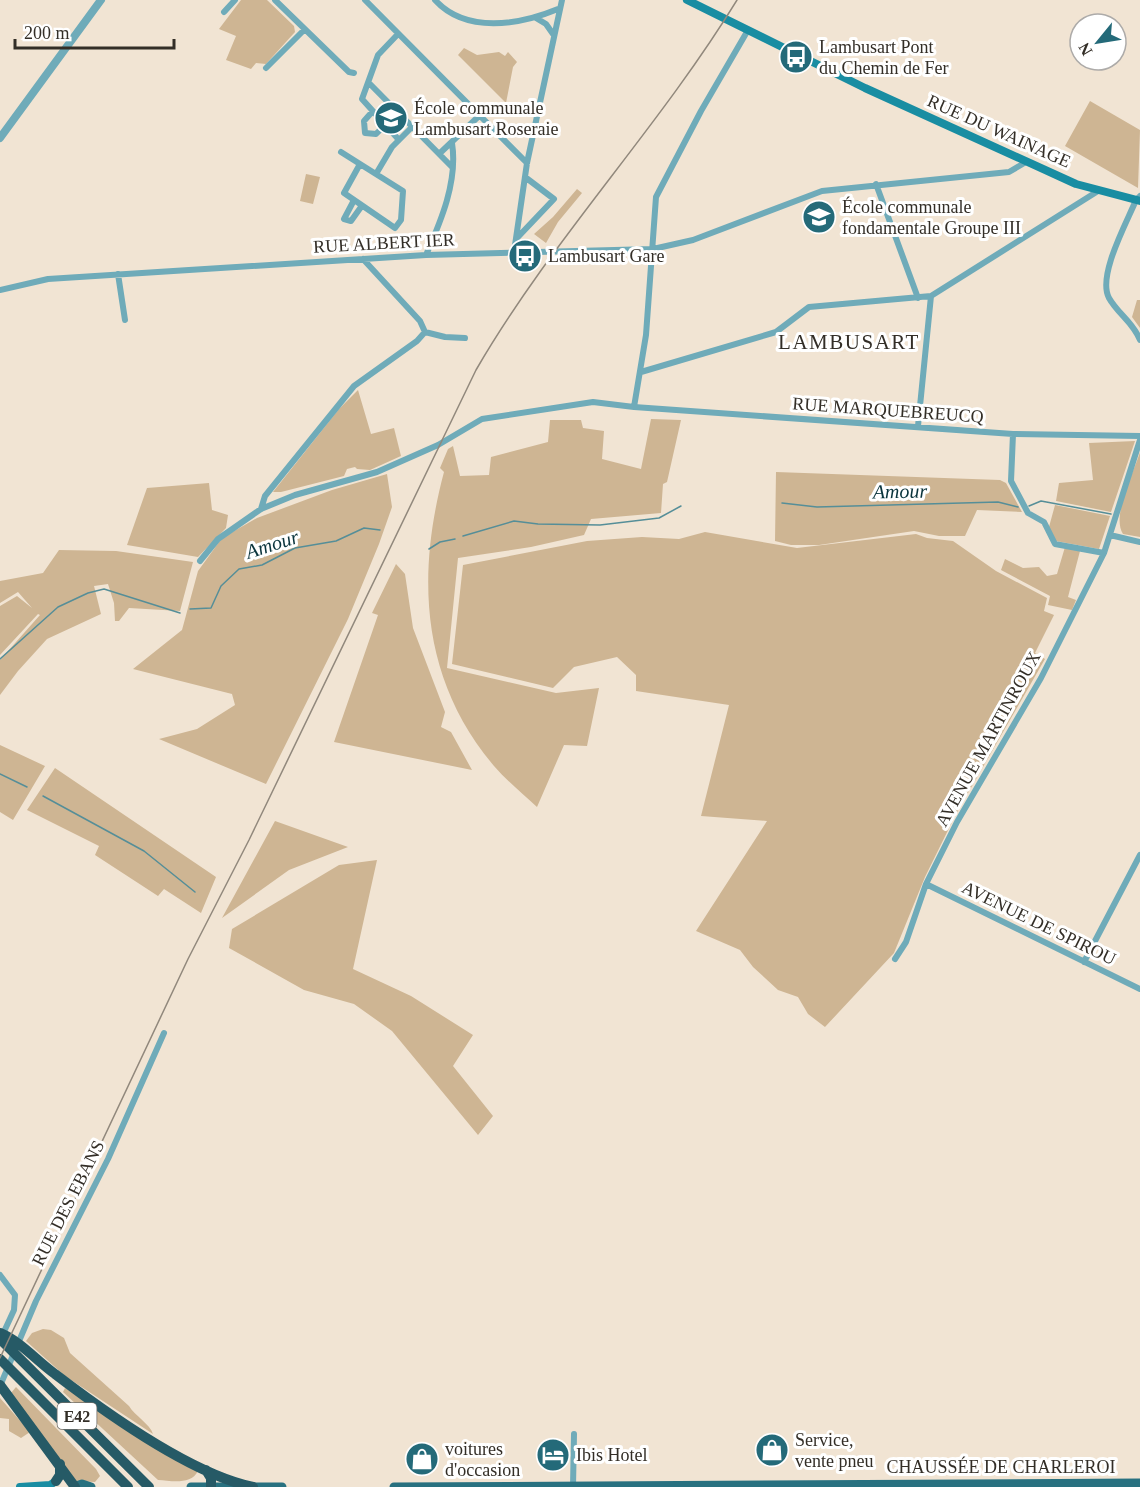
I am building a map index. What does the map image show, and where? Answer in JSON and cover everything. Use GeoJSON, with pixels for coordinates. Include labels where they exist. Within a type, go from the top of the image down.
{"type":"FeatureCollection","features":[{"type":"Feature","properties":{"kind":"highway"},"geometry":{"type":"LineString","coordinates":[[0,1333],[28,1360],[105,1410],[206,1470],[253,1487]]}},
{"type":"Feature","properties":{"kind":"highway","name":"E42"},"geometry":{"type":"LineString","coordinates":[[0,1339],[28,1360],[148,1487]]}},
{"type":"Feature","properties":{"kind":"highway","name":"E42"},"geometry":{"type":"LineString","coordinates":[[0,1359],[128,1487]]}},
{"type":"Feature","properties":{"kind":"highway"},"geometry":{"type":"LineString","coordinates":[[0,1386],[60,1463],[74,1487]]}},
{"type":"Feature","properties":{"kind":"highway"},"geometry":{"type":"LineString","coordinates":[[56,1481],[60,1475],[60,1463]]}},
{"type":"Feature","properties":{"kind":"highway"},"geometry":{"type":"LineString","coordinates":[[206,1470],[211,1478],[210,1487]]}},
{"type":"Feature","properties":{"kind":"main road","name":"RUE DU WAINAGE"},"geometry":{"type":"LineString","coordinates":[[693,1],[865,88],[1026,162],[1076,184],[1139,199]]}},
{"type":"Feature","properties":{"kind":"main road"},"geometry":{"type":"LineString","coordinates":[[20,1487],[50,1485],[56,1481]]}},
{"type":"Feature","properties":{"kind":"main road","name":"CHAUSSÉE DE CHARLEROI"},"geometry":{"type":"LineString","coordinates":[[394,1487],[971,1485],[1140,1482]]}},
{"type":"Feature","properties":{"kind":"main road"},"geometry":{"type":"LineString","coordinates":[[74,1487],[82,1484],[91,1487]]}},
{"type":"Feature","properties":{"kind":"main road"},"geometry":{"type":"LineString","coordinates":[[191,1487],[282,1487]]}},
{"type":"Feature","properties":{"kind":"street"},"geometry":{"type":"LineString","coordinates":[[0,138],[101,0]]}},
{"type":"Feature","properties":{"kind":"street"},"geometry":{"type":"LineString","coordinates":[[224,12],[235,0]]}},
{"type":"Feature","properties":{"kind":"street"},"geometry":{"type":"LineString","coordinates":[[275,0],[349,72],[354,73]]}},
{"type":"Feature","properties":{"kind":"street"},"geometry":{"type":"LineString","coordinates":[[365,0],[527,163]]}},
{"type":"Feature","properties":{"kind":"street"},"geometry":{"type":"LineString","coordinates":[[435,0],[443,9],[474,23],[536,18],[558,9]]}},
{"type":"Feature","properties":{"kind":"street"},"geometry":{"type":"LineString","coordinates":[[514,252],[527,163],[558,9],[562,0]]}},
{"type":"Feature","properties":{"kind":"street"},"geometry":{"type":"LineString","coordinates":[[536,18],[546,24],[553,34]]}},
{"type":"Feature","properties":{"kind":"street"},"geometry":{"type":"LineString","coordinates":[[266,68],[305,29]]}},
{"type":"Feature","properties":{"kind":"street"},"geometry":{"type":"LineString","coordinates":[[634,407],[641,372],[656,197],[701,111],[748,30]]}},
{"type":"Feature","properties":{"kind":"street"},"geometry":{"type":"LineString","coordinates":[[398,34],[378,55],[362,99],[399,140]]}},
{"type":"Feature","properties":{"kind":"street"},"geometry":{"type":"LineString","coordinates":[[369,83],[452,167]]}},
{"type":"Feature","properties":{"kind":"street"},"geometry":{"type":"LineString","coordinates":[[372,112],[364,121],[364,132],[376,134],[385,125]]}},
{"type":"Feature","properties":{"kind":"street"},"geometry":{"type":"LineString","coordinates":[[439,154],[479,116]]}},
{"type":"Feature","properties":{"kind":"street"},"geometry":{"type":"LineString","coordinates":[[376,174],[399,140],[412,127]]}},
{"type":"Feature","properties":{"kind":"street"},"geometry":{"type":"LineString","coordinates":[[426,255],[445,209],[452,167],[452,143]]}},
{"type":"Feature","properties":{"kind":"street"},"geometry":{"type":"LineString","coordinates":[[341,152],[403,191],[400,223],[395,228],[346,196],[344,191],[360,164]]}},
{"type":"Feature","properties":{"kind":"street","name":"RUE ALBERT IER"},"geometry":{"type":"LineString","coordinates":[[0,290],[48,279],[118,274],[426,255],[653,249],[693,240],[813,193],[876,184],[1009,172],[1026,162]]}},
{"type":"Feature","properties":{"kind":"street"},"geometry":{"type":"LineString","coordinates":[[516,239],[554,199],[525,177]]}},
{"type":"Feature","properties":{"kind":"street"},"geometry":{"type":"LineString","coordinates":[[876,184],[918,297]]}},
{"type":"Feature","properties":{"kind":"street"},"geometry":{"type":"LineString","coordinates":[[641,372],[776,332],[809,307],[931,296],[1098,191]]}},
{"type":"Feature","properties":{"kind":"street"},"geometry":{"type":"LineString","coordinates":[[1139,199],[1112,257],[1105,285],[1109,298],[1136,330],[1140,340]]}},
{"type":"Feature","properties":{"kind":"street"},"geometry":{"type":"LineString","coordinates":[[353,202],[344,219],[351,221],[361,207]]}},
{"type":"Feature","properties":{"kind":"street"},"geometry":{"type":"LineString","coordinates":[[363,259],[420,321],[425,332]]}},
{"type":"Feature","properties":{"kind":"street"},"geometry":{"type":"LineString","coordinates":[[118,274],[125,320]]}},
{"type":"Feature","properties":{"kind":"street"},"geometry":{"type":"LineString","coordinates":[[918,426],[931,296]]}},
{"type":"Feature","properties":{"kind":"street"},"geometry":{"type":"LineString","coordinates":[[425,332],[445,337],[465,338]]}},
{"type":"Feature","properties":{"kind":"street"},"geometry":{"type":"LineString","coordinates":[[200,561],[218,539],[261,509],[265,496],[354,386],[417,341],[425,332]]}},
{"type":"Feature","properties":{"kind":"street","name":"RUE MARQUEBREUCQ"},"geometry":{"type":"LineString","coordinates":[[261,509],[295,495],[377,472],[438,445],[483,419],[593,402],[634,407],[1013,434],[1140,436]]}},
{"type":"Feature","properties":{"kind":"street"},"geometry":{"type":"LineString","coordinates":[[1013,434],[1011,481],[1028,513],[1044,522],[1054,543],[1104,553]]}},
{"type":"Feature","properties":{"kind":"street","name":"AVENUE MARTINROUX"},"geometry":{"type":"LineString","coordinates":[[895,958],[906,942],[926,884],[957,822],[1041,678],[1104,553],[1140,440]]}},
{"type":"Feature","properties":{"kind":"street"},"geometry":{"type":"LineString","coordinates":[[1110,535],[1140,542]]}},
{"type":"Feature","properties":{"kind":"street"},"geometry":{"type":"LineString","coordinates":[[1084,962],[1140,855]]}},
{"type":"Feature","properties":{"kind":"street","name":"AVENUE DE SPIROU"},"geometry":{"type":"LineString","coordinates":[[926,884],[1140,989]]}},
{"type":"Feature","properties":{"kind":"street","name":"RUE DES EBANS"},"geometry":{"type":"LineString","coordinates":[[0,1386],[36,1301],[108,1159],[164,1034]]}},
{"type":"Feature","properties":{"kind":"street"},"geometry":{"type":"LineString","coordinates":[[0,1275],[13,1289],[15,1302],[0,1339]]}},
{"type":"Feature","properties":{"kind":"street"},"geometry":{"type":"LineString","coordinates":[[573,1486],[574,1434]]}},
{"type":"Feature","properties":{"kind":"shaded area"},"geometry":{"type":"Polygon","coordinates":[[[241,0],[267,0],[294,26],[295,32],[266,64],[256,63],[251,69],[226,60],[236,36],[219,29],[241,0]]]}},
{"type":"Feature","properties":{"kind":"shaded area"},"geometry":{"type":"Polygon","coordinates":[[[464,48],[477,55],[499,52],[505,56],[508,52],[517,62],[513,67],[506,103],[458,55],[464,48]]]}},
{"type":"Feature","properties":{"kind":"shaded area"},"geometry":{"type":"Polygon","coordinates":[[[1090,101],[1140,130],[1138,188],[1065,146],[1090,101]]]}},
{"type":"Feature","properties":{"kind":"shaded area"},"geometry":{"type":"Polygon","coordinates":[[[306,174],[320,177],[313,204],[300,201],[306,174]]]}},
{"type":"Feature","properties":{"kind":"shaded area"},"geometry":{"type":"Polygon","coordinates":[[[577,189],[582,193],[558,222],[546,243],[534,234],[553,217],[577,189]]]}},
{"type":"Feature","properties":{"kind":"shaded area"},"geometry":{"type":"Polygon","coordinates":[[[1137,300],[1140,300],[1140,328],[1132,317],[1137,300]]]}},
{"type":"Feature","properties":{"kind":"shaded area"},"geometry":{"type":"Polygon","coordinates":[[[358,390],[371,434],[394,428],[401,456],[370,470],[355,467],[347,469],[344,476],[273,492],[339,409],[358,390]]]}},
{"type":"Feature","properties":{"kind":"shaded area"},"geometry":{"type":"Polygon","coordinates":[[[651,419],[681,420],[667,482],[663,484],[661,513],[591,519],[584,535],[531,547],[458,558],[447,668],[556,693],[599,688],[587,746],[564,745],[537,807],[499,772],[470,733],[451,698],[439,662],[431,626],[428,588],[435,511],[444,472],[440,468],[448,449],[453,446],[460,476],[489,475],[491,457],[548,442],[550,420],[581,420],[583,428],[604,431],[602,459],[641,469],[651,419]]]}},
{"type":"Feature","properties":{"kind":"shaded area"},"geometry":{"type":"Polygon","coordinates":[[[1135,441],[1111,512],[1056,501],[1059,483],[1093,480],[1089,443],[1135,441]]]}},
{"type":"Feature","properties":{"kind":"shaded area"},"geometry":{"type":"Polygon","coordinates":[[[1140,452],[1140,537],[1123,534],[1120,516],[1140,452]]]}},
{"type":"Feature","properties":{"kind":"shaded area"},"geometry":{"type":"Polygon","coordinates":[[[776,472],[1000,480],[1006,483],[1022,512],[977,510],[965,536],[939,536],[914,531],[819,545],[791,545],[775,541],[776,472]]]}},
{"type":"Feature","properties":{"kind":"shaded area"},"geometry":{"type":"Polygon","coordinates":[[[387,474],[392,507],[379,544],[348,619],[266,784],[159,739],[197,729],[235,705],[232,694],[133,669],[182,630],[198,571],[222,538],[257,518],[332,490],[387,474]]]}},
{"type":"Feature","properties":{"kind":"shaded area"},"geometry":{"type":"Polygon","coordinates":[[[209,483],[212,510],[228,515],[226,528],[198,557],[127,545],[147,488],[209,483]]]}},
{"type":"Feature","properties":{"kind":"shaded area"},"geometry":{"type":"Polygon","coordinates":[[[1055,505],[1110,516],[1099,549],[1056,541],[1049,527],[1055,505]]]}},
{"type":"Feature","properties":{"kind":"shaded area"},"geometry":{"type":"Polygon","coordinates":[[[705,532],[797,548],[916,534],[927,538],[953,541],[996,571],[1047,598],[1044,611],[1054,615],[1035,653],[1045,659],[956,814],[925,877],[894,953],[825,1027],[808,1014],[798,997],[778,990],[753,967],[740,950],[696,931],[767,821],[701,816],[729,705],[636,691],[636,675],[617,657],[574,667],[553,688],[452,664],[463,565],[587,541],[642,537],[679,539],[705,532]]]}},
{"type":"Feature","properties":{"kind":"shaded area"},"geometry":{"type":"Polygon","coordinates":[[[1065,547],[1080,551],[1068,597],[1076,600],[1072,610],[1048,605],[1050,596],[1001,570],[1005,559],[1023,568],[1039,567],[1047,576],[1057,574],[1065,547]]]}},
{"type":"Feature","properties":{"kind":"shaded area"},"geometry":{"type":"Polygon","coordinates":[[[59,550],[116,551],[193,562],[180,611],[129,608],[119,621],[115,621],[114,603],[108,584],[94,586],[101,614],[47,639],[0,695],[0,660],[40,615],[38,614],[0,655],[0,606],[17,596],[32,608],[18,592],[0,603],[0,581],[43,573],[59,550]]]}},
{"type":"Feature","properties":{"kind":"shaded area"},"geometry":{"type":"Polygon","coordinates":[[[396,564],[405,574],[413,628],[445,712],[441,727],[451,732],[472,770],[334,742],[378,615],[372,613],[396,564]]]}},
{"type":"Feature","properties":{"kind":"shaded area"},"geometry":{"type":"Polygon","coordinates":[[[0,745],[45,766],[13,820],[0,812],[0,745]]]}},
{"type":"Feature","properties":{"kind":"shaded area"},"geometry":{"type":"Polygon","coordinates":[[[55,768],[216,877],[201,913],[164,889],[158,896],[95,855],[99,846],[27,810],[55,768]]]}},
{"type":"Feature","properties":{"kind":"shaded area"},"geometry":{"type":"Polygon","coordinates":[[[275,821],[348,847],[289,870],[222,918],[275,821]]]}},
{"type":"Feature","properties":{"kind":"shaded area"},"geometry":{"type":"Polygon","coordinates":[[[377,860],[353,969],[411,996],[473,1035],[453,1066],[493,1116],[478,1135],[392,1031],[354,1004],[304,990],[229,948],[232,929],[339,865],[377,860]]]}},
{"type":"Feature","properties":{"kind":"shaded area"},"geometry":{"type":"Polygon","coordinates":[[[43,1329],[51,1330],[64,1338],[70,1353],[129,1406],[153,1434],[65,1376],[26,1341],[32,1333],[43,1329]]]}},
{"type":"Feature","properties":{"kind":"shaded area"},"geometry":{"type":"Polygon","coordinates":[[[16,1387],[96,1469],[100,1476],[95,1482],[76,1481],[11,1393],[16,1387]]]}},
{"type":"Feature","properties":{"kind":"shaded area"},"geometry":{"type":"Polygon","coordinates":[[[65,1388],[198,1471],[186,1480],[158,1480],[63,1392],[65,1388]]]}},
{"type":"Feature","properties":{"kind":"shaded area"},"geometry":{"type":"Polygon","coordinates":[[[0,1398],[30,1432],[21,1438],[9,1431],[9,1419],[0,1418],[0,1398]]]}},
{"type":"Feature","properties":{"kind":"waterway","name":"Amour"},"geometry":{"type":"LineString","coordinates":[[1029,506],[1041,501],[1111,514]]}},
{"type":"Feature","properties":{"kind":"waterway","name":"Amour"},"geometry":{"type":"LineString","coordinates":[[782,503],[817,507],[998,502],[1018,507]]}},
{"type":"Feature","properties":{"kind":"waterway","name":"Amour"},"geometry":{"type":"LineString","coordinates":[[463,536],[514,521],[538,524],[600,525],[659,518],[681,506]]}},
{"type":"Feature","properties":{"kind":"waterway","name":"Amour"},"geometry":{"type":"LineString","coordinates":[[190,609],[211,608],[221,586],[239,569],[262,565],[295,548],[336,541],[364,528],[380,530]]}},
{"type":"Feature","properties":{"kind":"waterway","name":"Amour"},"geometry":{"type":"LineString","coordinates":[[429,549],[440,542],[455,539]]}},
{"type":"Feature","properties":{"kind":"waterway","name":"Amour"},"geometry":{"type":"LineString","coordinates":[[0,659],[58,607],[88,593],[104,589],[180,613]]}},
{"type":"Feature","properties":{"kind":"waterway"},"geometry":{"type":"LineString","coordinates":[[0,774],[27,787]]}},
{"type":"Feature","properties":{"kind":"waterway"},"geometry":{"type":"LineString","coordinates":[[43,796],[144,851],[195,892]]}},
{"type":"Feature","properties":{"kind":"railway"},"geometry":{"type":"LineString","coordinates":[[0,1358],[188,959],[249,840],[476,370],[538,275],[674,94],[737,0]]}},
{"type":"Feature","properties":{"kind":"place","name":"Lambusart Pont du Chemin de Fer"},"geometry":{"type":"Point","coordinates":[796,57]}},
{"type":"Feature","properties":{"kind":"place","name":"École communale Lambusart Roseraie"},"geometry":{"type":"Point","coordinates":[391,118]}},
{"type":"Feature","properties":{"kind":"place","name":"École communale fondamentale Groupe III"},"geometry":{"type":"Point","coordinates":[819,217]}},
{"type":"Feature","properties":{"kind":"place","name":"Lambusart Gare"},"geometry":{"type":"Point","coordinates":[525,256]}},
{"type":"Feature","properties":{"kind":"place","name":"Service, vente pneu"},"geometry":{"type":"Point","coordinates":[772,1450]}},
{"type":"Feature","properties":{"kind":"place","name":"Ibis Hotel"},"geometry":{"type":"Point","coordinates":[553,1455]}},
{"type":"Feature","properties":{"kind":"place","name":"voitures d'occasion"},"geometry":{"type":"Point","coordinates":[422,1459]}},
{"type":"Feature","properties":{"kind":"district","name":"LAMBUSART"},"geometry":{"type":"Point","coordinates":[849,342]}}]}
